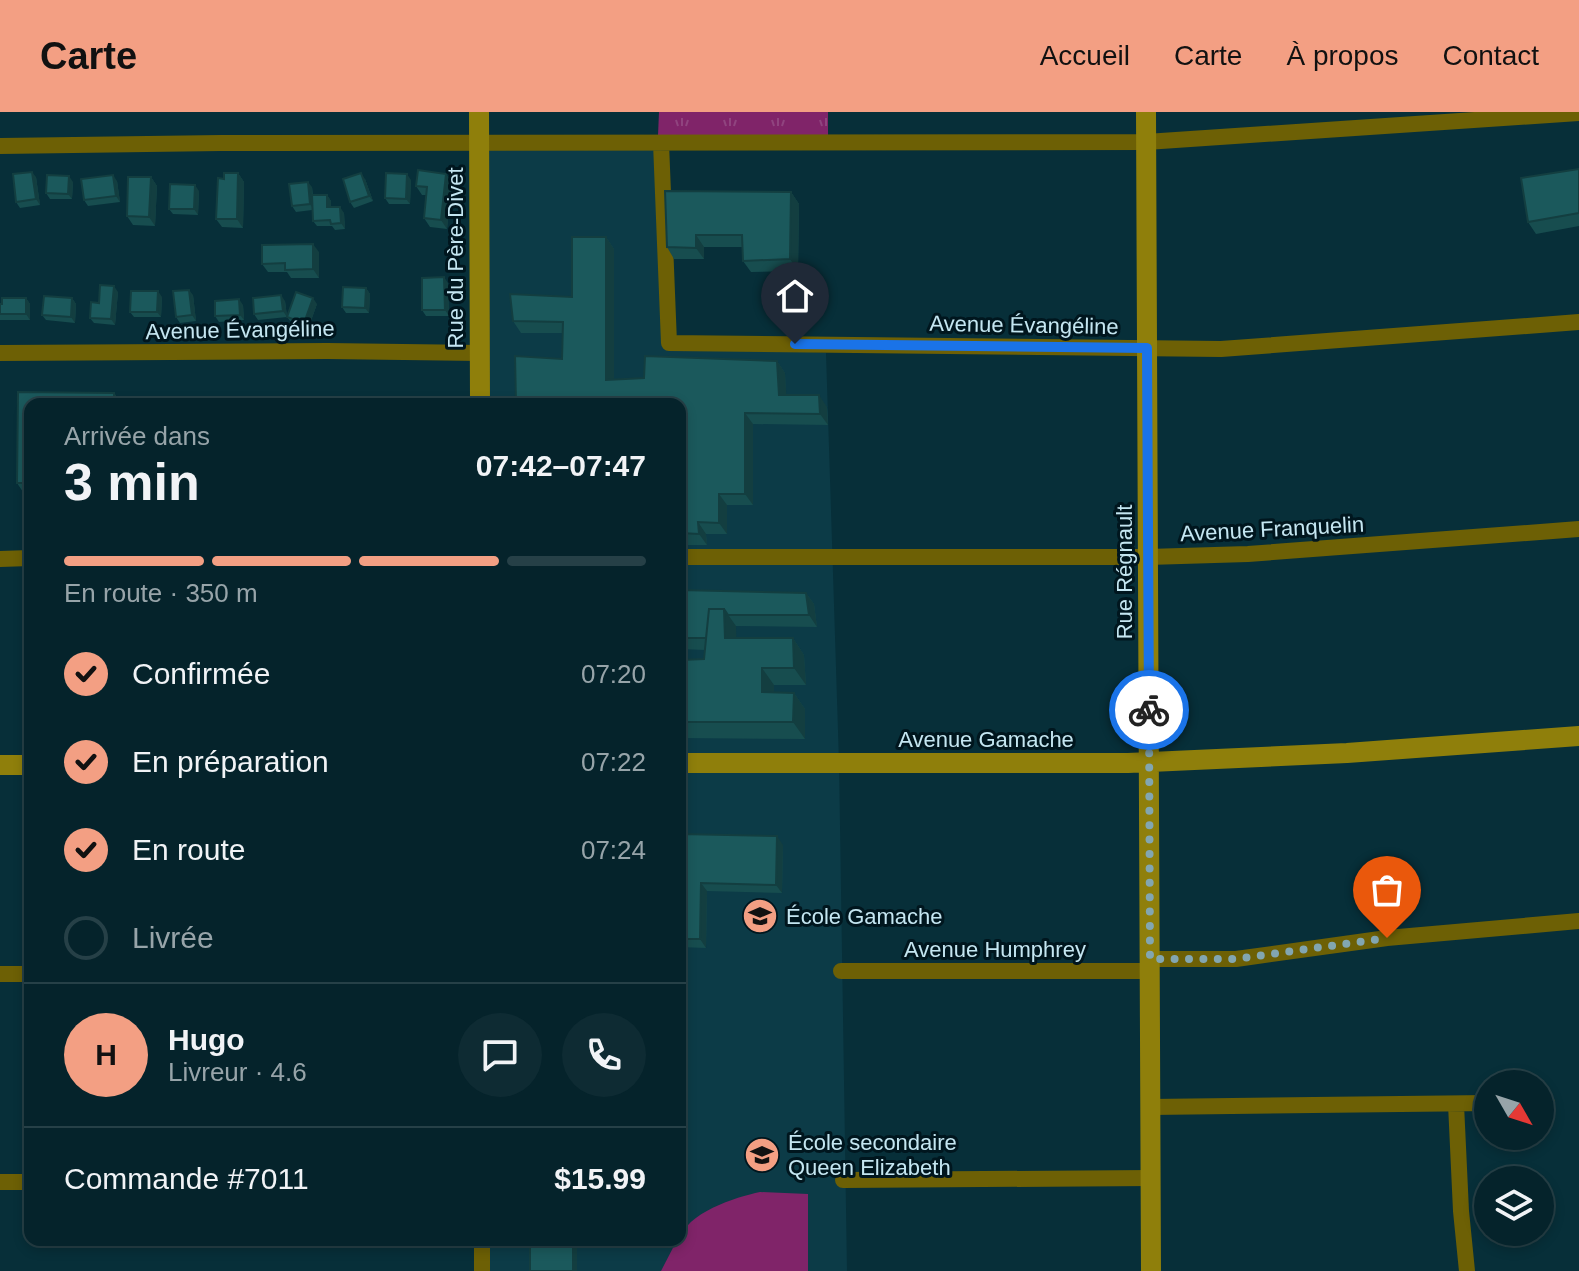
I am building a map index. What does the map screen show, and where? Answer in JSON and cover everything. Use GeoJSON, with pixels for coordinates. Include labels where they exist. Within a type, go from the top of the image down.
{"type":"FeatureCollection","features":[{"type":"Feature","properties":{"kind":"street","name":"Rue du Père-Divet"},"geometry":{"type":"LineString","coordinates":[[479,112],[480,398]]}},
{"type":"Feature","properties":{"kind":"street","name":"Rue Régnault"},"geometry":{"type":"LineString","coordinates":[[1146,112],[1151,1271]]}},
{"type":"Feature","properties":{"kind":"street"},"geometry":{"type":"LineString","coordinates":[[0,146],[1146,142],[1579,113]]}},
{"type":"Feature","properties":{"kind":"street","name":"Avenue Évangéline"},"geometry":{"type":"LineString","coordinates":[[661,143],[669,343],[1221,349],[1579,322]]}},
{"type":"Feature","properties":{"kind":"street","name":"Avenue Évangéline"},"geometry":{"type":"LineString","coordinates":[[0,353],[480,353]]}},
{"type":"Feature","properties":{"kind":"street","name":"Avenue Franquelin"},"geometry":{"type":"LineString","coordinates":[[686,557],[1148,557],[1248,554],[1579,529]]}},
{"type":"Feature","properties":{"kind":"street"},"geometry":{"type":"LineString","coordinates":[[0,559],[24,558]]}},
{"type":"Feature","properties":{"kind":"street","name":"Avenue Gamache"},"geometry":{"type":"LineString","coordinates":[[686,763],[1149,762],[1347,753],[1579,736]]}},
{"type":"Feature","properties":{"kind":"street"},"geometry":{"type":"LineString","coordinates":[[0,765],[24,765]]}},
{"type":"Feature","properties":{"kind":"street","name":"Avenue Humphrey"},"geometry":{"type":"LineString","coordinates":[[841,971],[1150,965],[1236,959],[1387,938],[1579,921]]}},
{"type":"Feature","properties":{"kind":"street"},"geometry":{"type":"LineString","coordinates":[[0,974],[24,974]]}},
{"type":"Feature","properties":{"kind":"street"},"geometry":{"type":"LineString","coordinates":[[1151,1107],[1474,1103]]}},
{"type":"Feature","properties":{"kind":"street"},"geometry":{"type":"LineString","coordinates":[[1456,1104],[1467,1271]]}},
{"type":"Feature","properties":{"kind":"street"},"geometry":{"type":"LineString","coordinates":[[843,1180],[1151,1178]]}},
{"type":"Feature","properties":{"kind":"street"},"geometry":{"type":"LineString","coordinates":[[0,1182],[24,1182]]}},
{"type":"Feature","properties":{"kind":"street"},"geometry":{"type":"LineString","coordinates":[[482,1246],[482,1271]]}},
{"type":"Feature","properties":{"kind":"shaded area"},"geometry":{"type":"Polygon","coordinates":[[[479,143],[661,143],[669,343],[826,353],[839,762],[847,1271],[483,1271],[484,1246],[686,1246],[686,398],[480,398],[479,143]]]}},
{"type":"Feature","properties":{"kind":"green space"},"geometry":{"type":"Polygon","coordinates":[[[659,112],[828,112],[828,143],[658,136],[659,112]]]}},
{"type":"Feature","properties":{"kind":"green space"},"geometry":{"type":"Polygon","coordinates":[[[760,1192],[808,1194],[808,1271],[661,1271],[674,1246],[686,1246],[686,1228],[691,1222],[701,1214],[760,1192]]]}},
{"type":"Feature","properties":{"kind":"building"},"geometry":{"type":"Polygon","coordinates":[[[1579,169],[1579,213],[1528,222],[1521,178],[1579,169]]]}},
{"type":"Feature","properties":{"kind":"building"},"geometry":{"type":"Polygon","coordinates":[[[418,170],[446,174],[441,220],[424,218],[427,187],[416,186],[418,170]]]}},
{"type":"Feature","properties":{"kind":"building"},"geometry":{"type":"Polygon","coordinates":[[[32,172],[36,199],[16,202],[13,174],[32,172]]]}},
{"type":"Feature","properties":{"kind":"building"},"geometry":{"type":"Polygon","coordinates":[[[224,173],[238,173],[237,219],[216,219],[218,178],[224,179],[224,173]]]}},
{"type":"Feature","properties":{"kind":"building"},"geometry":{"type":"Polygon","coordinates":[[[361,173],[369,196],[350,202],[343,179],[361,173]]]}},
{"type":"Feature","properties":{"kind":"building"},"geometry":{"type":"Polygon","coordinates":[[[386,173],[407,174],[406,199],[385,198],[386,173]]]}},
{"type":"Feature","properties":{"kind":"building"},"geometry":{"type":"Polygon","coordinates":[[[47,175],[69,176],[68,194],[46,193],[47,175]]]}},
{"type":"Feature","properties":{"kind":"building"},"geometry":{"type":"Polygon","coordinates":[[[113,175],[116,196],[84,200],[81,179],[113,175]]]}},
{"type":"Feature","properties":{"kind":"building"},"geometry":{"type":"Polygon","coordinates":[[[128,177],[151,177],[149,217],[127,216],[128,177]]]}},
{"type":"Feature","properties":{"kind":"building"},"geometry":{"type":"Polygon","coordinates":[[[308,182],[310,204],[292,206],[289,184],[308,182]]]}},
{"type":"Feature","properties":{"kind":"building"},"geometry":{"type":"Polygon","coordinates":[[[170,184],[195,185],[194,209],[169,209],[170,184]]]}},
{"type":"Feature","properties":{"kind":"building"},"geometry":{"type":"Polygon","coordinates":[[[665,191],[791,192],[790,259],[743,261],[742,235],[696,235],[696,248],[667,247],[665,191]]]}},
{"type":"Feature","properties":{"kind":"building"},"geometry":{"type":"Polygon","coordinates":[[[312,195],[327,195],[327,207],[340,207],[341,223],[313,221],[312,195]]]}},
{"type":"Feature","properties":{"kind":"building"},"geometry":{"type":"Polygon","coordinates":[[[572,237],[606,237],[606,380],[644,378],[645,356],[777,361],[779,395],[819,395],[820,414],[745,413],[745,494],[719,494],[719,523],[698,522],[699,534],[686,533],[686,398],[516,398],[515,356],[562,359],[563,322],[513,321],[510,294],[572,297],[572,237]]]}},
{"type":"Feature","properties":{"kind":"building"},"geometry":{"type":"Polygon","coordinates":[[[313,244],[313,269],[285,270],[285,263],[262,264],[262,245],[313,244]]]}},
{"type":"Feature","properties":{"kind":"building"},"geometry":{"type":"Polygon","coordinates":[[[444,277],[445,310],[422,310],[422,278],[444,277]]]}},
{"type":"Feature","properties":{"kind":"building"},"geometry":{"type":"Polygon","coordinates":[[[100,285],[114,286],[111,319],[90,318],[91,302],[99,303],[100,285]]]}},
{"type":"Feature","properties":{"kind":"building"},"geometry":{"type":"Polygon","coordinates":[[[343,287],[366,288],[365,308],[342,307],[343,287]]]}},
{"type":"Feature","properties":{"kind":"building"},"geometry":{"type":"Polygon","coordinates":[[[189,290],[192,315],[176,317],[173,291],[189,290]]]}},
{"type":"Feature","properties":{"kind":"building"},"geometry":{"type":"Polygon","coordinates":[[[131,291],[158,291],[157,312],[130,312],[131,291]]]}},
{"type":"Feature","properties":{"kind":"building"},"geometry":{"type":"Polygon","coordinates":[[[296,292],[313,298],[304,323],[287,317],[296,292]]]}},
{"type":"Feature","properties":{"kind":"building"},"geometry":{"type":"Polygon","coordinates":[[[281,295],[283,311],[254,314],[253,298],[281,295]]]}},
{"type":"Feature","properties":{"kind":"building"},"geometry":{"type":"Polygon","coordinates":[[[44,296],[72,298],[71,317],[42,315],[44,296]]]}},
{"type":"Feature","properties":{"kind":"building"},"geometry":{"type":"Polygon","coordinates":[[[2,298],[26,298],[26,314],[0,314],[2,298]]]}},
{"type":"Feature","properties":{"kind":"building"},"geometry":{"type":"Polygon","coordinates":[[[239,299],[240,315],[215,316],[215,301],[239,299]]]}},
{"type":"Feature","properties":{"kind":"building"},"geometry":{"type":"Polygon","coordinates":[[[18,392],[114,393],[114,398],[24,398],[24,483],[17,483],[18,392]]]}},
{"type":"Feature","properties":{"kind":"building"},"geometry":{"type":"Polygon","coordinates":[[[686,590],[806,593],[809,615],[728,615],[724,609],[709,609],[706,638],[686,638],[686,590]]]}},
{"type":"Feature","properties":{"kind":"building"},"geometry":{"type":"Polygon","coordinates":[[[709,609],[724,609],[725,638],[793,638],[794,668],[762,668],[762,692],[794,693],[793,722],[686,722],[686,660],[704,659],[709,609]]]}},
{"type":"Feature","properties":{"kind":"building"},"geometry":{"type":"Polygon","coordinates":[[[686,834],[777,836],[776,885],[701,883],[700,939],[686,939],[686,834]]]}},
{"type":"Feature","properties":{"kind":"building"},"geometry":{"type":"Polygon","coordinates":[[[530,1246],[573,1246],[573,1271],[530,1271],[530,1246]]]}},
{"type":"Feature","properties":{"kind":"way so far"},"geometry":{"type":"LineString","coordinates":[[1149,710],[1150,959],[1236,959],[1387,938]]}},
{"type":"Feature","properties":{"kind":"place","name":"École Gamache"},"geometry":{"type":"Point","coordinates":[760,916]}},
{"type":"Feature","properties":{"kind":"place","name":"École secondaire Queen Elizabeth"},"geometry":{"type":"Point","coordinates":[762,1155]}},
{"type":"Feature","properties":{"kind":"route"},"geometry":{"type":"LineString","coordinates":[[795,344],[1147,348],[1149,710]]}}]}
